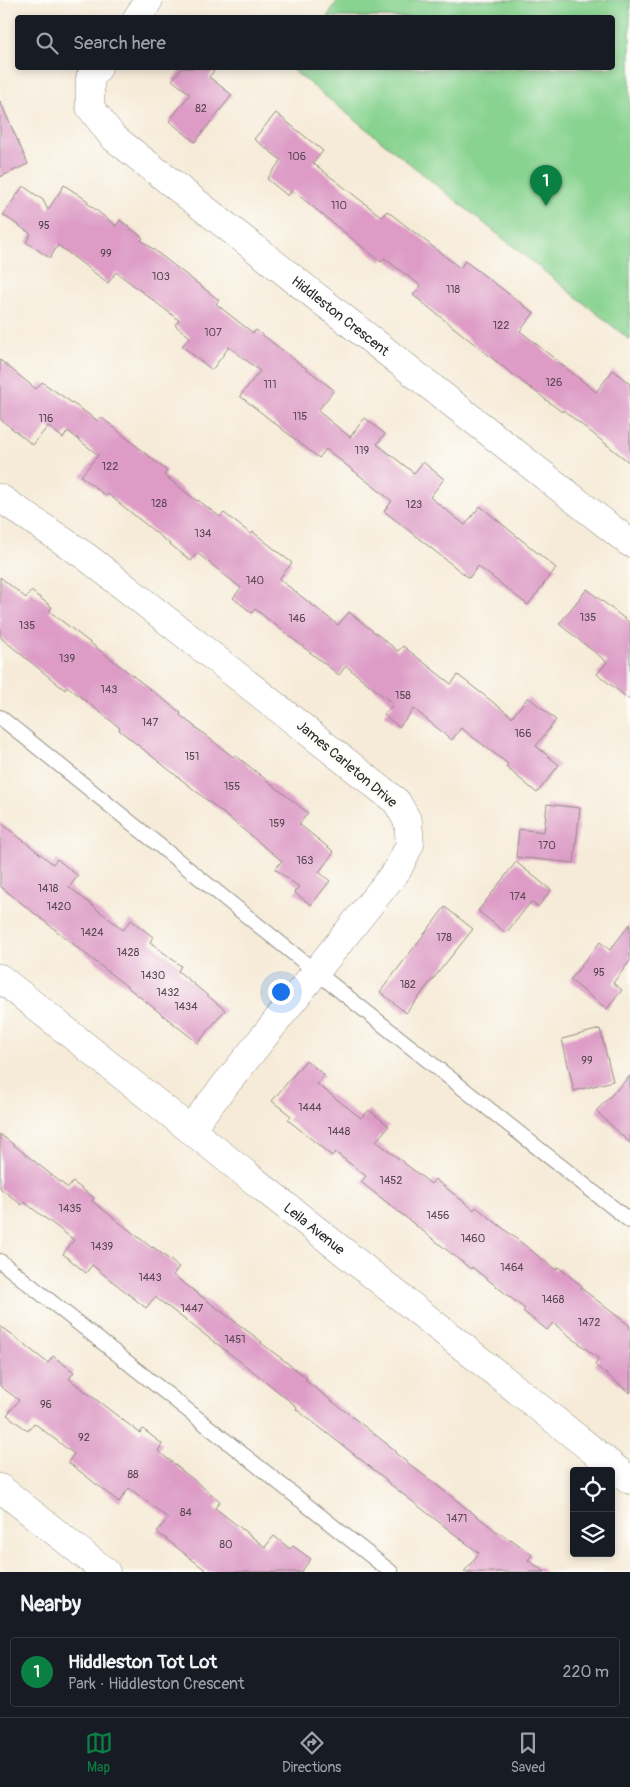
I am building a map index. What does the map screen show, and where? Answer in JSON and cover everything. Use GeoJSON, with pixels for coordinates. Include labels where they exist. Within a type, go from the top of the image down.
{"type":"FeatureCollection","features":[{"type":"Feature","properties":{"kind":"street"},"geometry":{"type":"LineString","coordinates":[[139,15],[149,0]]}},
{"type":"Feature","properties":{"kind":"street","name":"Hiddleston Crescent"},"geometry":{"type":"LineString","coordinates":[[96,70],[90,78],[90,107],[113,138],[630,543]]}},
{"type":"Feature","properties":{"kind":"street","name":"James Carleton Drive"},"geometry":{"type":"LineString","coordinates":[[0,498],[88,558],[397,802],[408,822],[410,844],[398,869],[380,894],[315,972],[190,1129]]}},
{"type":"Feature","properties":{"kind":"street","name":"Leila Avenue"},"geometry":{"type":"LineString","coordinates":[[0,978],[630,1480]]}},
{"type":"Feature","properties":{"kind":"street"},"geometry":{"type":"LineString","coordinates":[[0,1488],[106,1572]]}},
{"type":"Feature","properties":{"kind":"lane"},"geometry":{"type":"LineString","coordinates":[[0,717],[315,972],[630,1222]]}},
{"type":"Feature","properties":{"kind":"lane"},"geometry":{"type":"LineString","coordinates":[[0,1261],[390,1572]]}},
{"type":"Feature","properties":{"kind":"green space"},"geometry":{"type":"Polygon","coordinates":[[[338,0],[630,0],[630,340],[294,71],[615,70],[615,15],[328,15],[338,0]]]}},
{"type":"Feature","properties":{"kind":"building"},"geometry":{"type":"Polygon","coordinates":[[[180,70],[214,70],[209,77],[232,95],[195,142],[169,121],[190,94],[172,80],[180,70]]]}},
{"type":"Feature","properties":{"kind":"building"},"geometry":{"type":"Polygon","coordinates":[[[0,101],[28,164],[0,177],[0,101]]]}},
{"type":"Feature","properties":{"kind":"building"},"geometry":{"type":"Polygon","coordinates":[[[276,113],[323,151],[313,163],[382,217],[387,211],[460,268],[465,261],[534,313],[520,331],[596,392],[613,370],[630,384],[630,463],[563,410],[562,412],[511,373],[413,295],[421,286],[384,258],[381,262],[292,190],[288,196],[267,179],[281,160],[254,139],[276,113]]]}},
{"type":"Feature","properties":{"kind":"building"},"geometry":{"type":"Polygon","coordinates":[[[64,185],[88,201],[87,203],[116,226],[120,220],[143,238],[141,240],[219,300],[216,304],[253,333],[256,330],[334,390],[318,411],[350,437],[365,418],[385,434],[377,444],[414,473],[423,462],[444,479],[430,497],[465,525],[480,506],[556,568],[528,605],[478,566],[469,578],[384,511],[392,501],[326,449],[319,458],[240,396],[260,371],[229,347],[212,370],[182,346],[190,337],[175,325],[179,320],[116,272],[108,283],[58,245],[50,258],[26,242],[31,234],[3,215],[23,186],[43,200],[48,210],[64,185]]]}},
{"type":"Feature","properties":{"kind":"building"},"geometry":{"type":"Polygon","coordinates":[[[0,360],[36,389],[42,382],[98,421],[101,417],[167,471],[164,475],[197,501],[220,517],[224,513],[251,534],[253,532],[292,563],[279,579],[338,625],[349,612],[398,651],[403,646],[451,684],[458,675],[512,717],[528,697],[556,720],[536,746],[559,765],[537,793],[506,767],[508,764],[461,728],[452,740],[414,709],[399,727],[384,715],[393,704],[346,666],[339,675],[255,609],[252,613],[233,598],[241,588],[197,553],[191,561],[108,494],[106,496],[81,476],[98,455],[68,431],[63,438],[48,426],[33,445],[0,419],[0,360]]]}},
{"type":"Feature","properties":{"kind":"building"},"geometry":{"type":"Polygon","coordinates":[[[0,577],[26,598],[31,591],[52,607],[49,611],[181,713],[180,715],[233,757],[235,755],[308,813],[299,824],[334,852],[319,872],[330,881],[311,905],[294,892],[299,887],[275,869],[282,861],[119,730],[120,728],[67,686],[65,690],[0,637],[0,577]]]}},
{"type":"Feature","properties":{"kind":"building"},"geometry":{"type":"Polygon","coordinates":[[[587,589],[630,623],[630,700],[597,674],[607,662],[559,624],[587,589]]]}},
{"type":"Feature","properties":{"kind":"building"},"geometry":{"type":"Polygon","coordinates":[[[547,804],[580,808],[574,863],[516,857],[519,829],[544,832],[547,804]]]}},
{"type":"Feature","properties":{"kind":"building"},"geometry":{"type":"Polygon","coordinates":[[[0,822],[53,864],[57,859],[78,876],[69,887],[123,930],[131,920],[153,937],[150,942],[181,966],[178,971],[225,1010],[198,1043],[0,886],[0,822]]]}},
{"type":"Feature","properties":{"kind":"building"},"geometry":{"type":"Polygon","coordinates":[[[516,862],[551,890],[538,907],[531,902],[506,933],[478,911],[516,862]]]}},
{"type":"Feature","properties":{"kind":"building"},"geometry":{"type":"Polygon","coordinates":[[[445,907],[473,929],[406,1013],[380,992],[445,907]]]}},
{"type":"Feature","properties":{"kind":"building"},"geometry":{"type":"Polygon","coordinates":[[[630,924],[630,961],[613,983],[622,990],[607,1009],[570,980],[600,942],[610,950],[630,924]]]}},
{"type":"Feature","properties":{"kind":"building"},"geometry":{"type":"Polygon","coordinates":[[[600,1029],[613,1081],[574,1091],[562,1039],[600,1029]]]}},
{"type":"Feature","properties":{"kind":"building"},"geometry":{"type":"Polygon","coordinates":[[[306,1060],[324,1075],[317,1084],[361,1118],[369,1110],[389,1126],[376,1141],[431,1184],[435,1179],[474,1210],[476,1207],[556,1270],[558,1267],[582,1286],[581,1288],[630,1326],[630,1393],[595,1365],[599,1359],[553,1323],[547,1330],[523,1311],[525,1309],[361,1182],[366,1176],[335,1152],[332,1156],[288,1120],[291,1116],[272,1101],[306,1060]]]}},
{"type":"Feature","properties":{"kind":"building"},"geometry":{"type":"Polygon","coordinates":[[[630,1076],[630,1143],[596,1111],[630,1076]]]}},
{"type":"Feature","properties":{"kind":"building"},"geometry":{"type":"Polygon","coordinates":[[[0,1134],[68,1188],[73,1182],[94,1198],[92,1201],[179,1267],[173,1275],[307,1378],[305,1380],[396,1451],[395,1453],[496,1531],[511,1539],[532,1555],[528,1560],[545,1572],[464,1572],[479,1553],[296,1409],[297,1407],[254,1372],[155,1297],[146,1308],[92,1265],[86,1273],[63,1254],[74,1240],[24,1202],[22,1205],[0,1188],[0,1134]]]}},
{"type":"Feature","properties":{"kind":"building"},"geometry":{"type":"Polygon","coordinates":[[[0,1326],[48,1363],[53,1356],[74,1372],[69,1379],[140,1433],[143,1429],[162,1444],[158,1451],[220,1501],[215,1508],[265,1547],[274,1536],[290,1549],[293,1546],[311,1559],[301,1572],[208,1572],[157,1532],[168,1518],[129,1488],[119,1502],[68,1462],[74,1454],[34,1423],[28,1431],[7,1415],[19,1400],[0,1386],[0,1326]]]}},
{"type":"Feature","properties":{"kind":"place","name":"Hiddleston Tot Lot"},"geometry":{"type":"Point","coordinates":[546,206]}}]}
